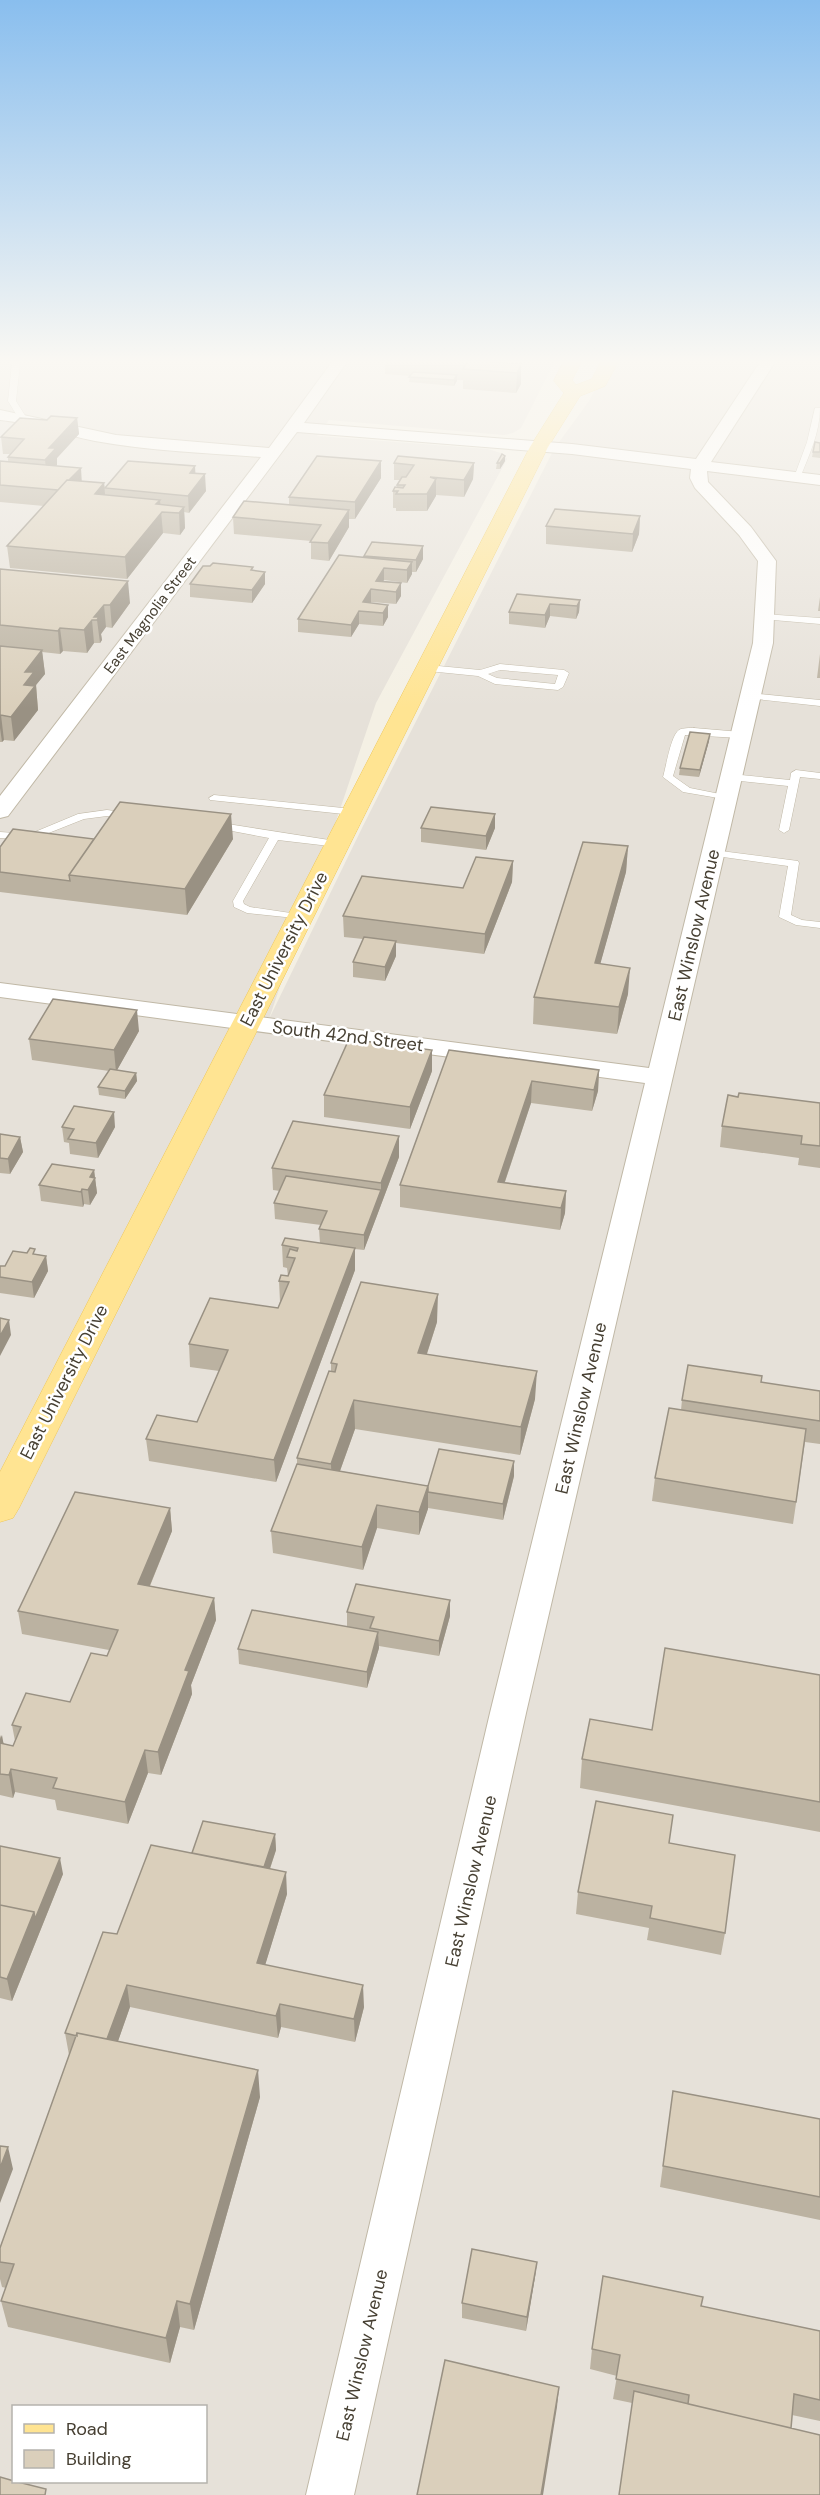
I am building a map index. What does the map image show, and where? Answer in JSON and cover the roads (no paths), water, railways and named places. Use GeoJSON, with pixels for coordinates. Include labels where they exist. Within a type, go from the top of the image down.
{"type":"FeatureCollection","features":[{"type":"Feature","properties":{"kind":"main road","name":"East University Drive"},"geometry":{"type":"LineString","coordinates":[[0,1508],[525,475]]}},
{"type":"Feature","properties":{"kind":"street","name":"East Magnolia Street"},"geometry":{"type":"LineString","coordinates":[[0,811],[255,475]]}},
{"type":"Feature","properties":{"kind":"street","name":"East Winslow Avenue"},"geometry":{"type":"LineString","coordinates":[[330,2495],[508,1713],[763,642],[767,561],[745,531],[701,484],[698,475]]}},
{"type":"Feature","properties":{"kind":"street"},"geometry":{"type":"LineString","coordinates":[[775,475],[820,480]]}},
{"type":"Feature","properties":{"kind":"street","name":"South 42nd Street"},"geometry":{"type":"LineString","coordinates":[[0,990],[660,1077]]}},
{"type":"Feature","properties":{"kind":"lane"},"geometry":{"type":"LineString","coordinates":[[764,617],[820,621]]}},
{"type":"Feature","properties":{"kind":"lane"},"geometry":{"type":"LineString","coordinates":[[428,668],[480,673],[500,667],[564,673],[558,687],[495,681],[480,673]]}},
{"type":"Feature","properties":{"kind":"lane"},"geometry":{"type":"LineString","coordinates":[[750,696],[820,703]]}},
{"type":"Feature","properties":{"kind":"lane"},"geometry":{"type":"LineString","coordinates":[[741,735],[682,732],[668,777],[687,790],[794,784]]}},
{"type":"Feature","properties":{"kind":"lane"},"geometry":{"type":"LineString","coordinates":[[784,830],[796,773],[820,776]]}},
{"type":"Feature","properties":{"kind":"lane"},"geometry":{"type":"LineString","coordinates":[[214,798],[353,812]]}},
{"type":"Feature","properties":{"kind":"lane"},"geometry":{"type":"LineString","coordinates":[[0,835],[31,837],[82,816],[106,813],[141,817]]}},
{"type":"Feature","properties":{"kind":"lane"},"geometry":{"type":"LineString","coordinates":[[199,823],[338,844]]}},
{"type":"Feature","properties":{"kind":"lane"},"geometry":{"type":"LineString","coordinates":[[275,836],[238,901],[238,905],[247,910],[300,917]]}},
{"type":"Feature","properties":{"kind":"lane"},"geometry":{"type":"LineString","coordinates":[[713,853],[794,863],[785,917],[800,923],[820,926]]}}]}
